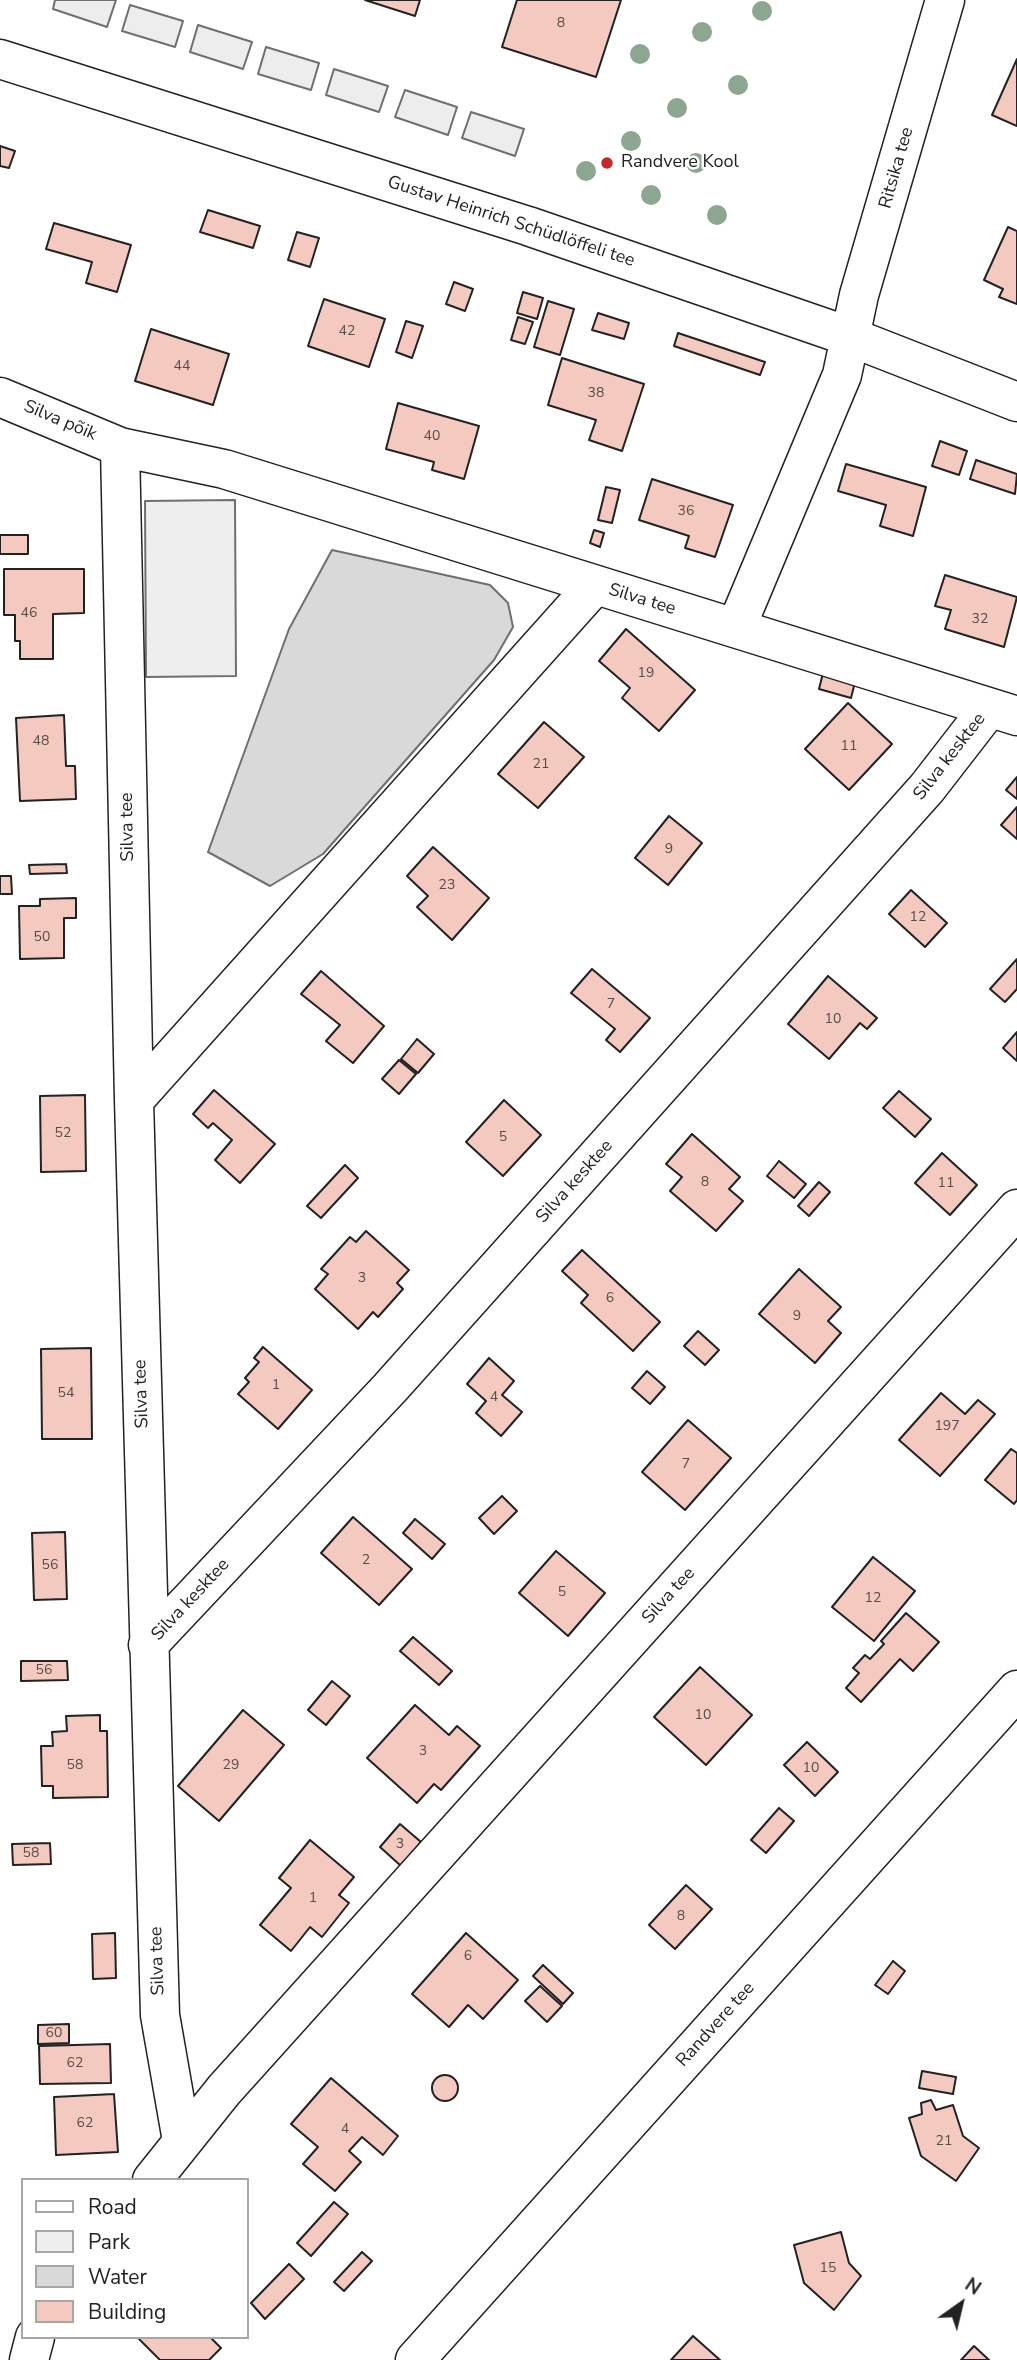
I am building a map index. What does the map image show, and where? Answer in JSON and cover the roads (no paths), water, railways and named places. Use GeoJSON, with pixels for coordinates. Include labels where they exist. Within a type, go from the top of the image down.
{"type":"FeatureCollection","features":[{"type":"Feature","properties":{"kind":"street","name":"Ritsika tee"},"geometry":{"type":"LineString","coordinates":[[736,628],[842,375],[848,336],[945,0]]}},
{"type":"Feature","properties":{"kind":"street","name":"Gustav Heinrich Schüdlöffeli tee"},"geometry":{"type":"LineString","coordinates":[[0,59],[528,226],[848,336],[1017,402]]}},
{"type":"Feature","properties":{"kind":"street","name":"Silva põik"},"geometry":{"type":"LineString","coordinates":[[0,397],[120,447]]}},
{"type":"Feature","properties":{"kind":"street","name":"Silva tee"},"geometry":{"type":"LineString","coordinates":[[182,2141],[160,2015],[134,1100],[120,447],[224,469],[1003,712]]}},
{"type":"Feature","properties":{"kind":"street"},"geometry":{"type":"LineString","coordinates":[[134,1100],[596,586]]}},
{"type":"Feature","properties":{"kind":"street","name":"Silva kesktee"},"geometry":{"type":"LineString","coordinates":[[148,1645],[446,1326],[928,788],[1003,712]]}},
{"type":"Feature","properties":{"kind":"street","name":"Silva tee"},"geometry":{"type":"LineString","coordinates":[[154,2178],[224,2090],[1017,1209]]}},
{"type":"Feature","properties":{"kind":"street","name":"Randvere tee"},"geometry":{"type":"LineString","coordinates":[[415,2360],[1017,1690]]}},
{"type":"Feature","properties":{"kind":"street"},"geometry":{"type":"LineString","coordinates":[[29,2360],[34,2339]]}},
{"type":"Feature","properties":{"kind":"water"},"geometry":{"type":"Polygon","coordinates":[[[332,550],[490,585],[508,603],[513,627],[494,660],[323,854],[270,886],[208,852],[289,629],[332,550]]]}},
{"type":"Feature","properties":{"kind":"place","name":"Randvere Kool"},"geometry":{"type":"Point","coordinates":[607,163]}}]}
